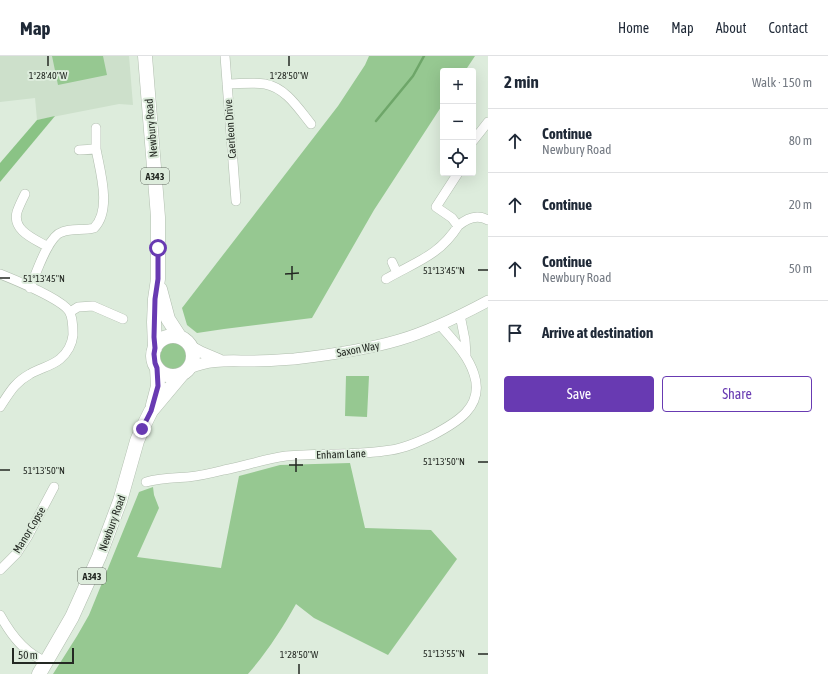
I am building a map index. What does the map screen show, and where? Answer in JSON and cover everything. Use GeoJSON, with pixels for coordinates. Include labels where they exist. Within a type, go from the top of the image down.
{"type":"FeatureCollection","features":[{"type":"Feature","properties":{"kind":"main road","name":"Newbury Road"},"geometry":{"type":"LineString","coordinates":[[145,56],[158,216],[158,279],[155,299],[155,348]]}},
{"type":"Feature","properties":{"kind":"main road","name":"Newbury Road"},"geometry":{"type":"LineString","coordinates":[[147,72],[149,56]]}},
{"type":"Feature","properties":{"kind":"main road","name":"Newbury Road"},"geometry":{"type":"LineString","coordinates":[[158,279],[168,319],[179,336]]}},
{"type":"Feature","properties":{"kind":"main road"},"geometry":{"type":"LineString","coordinates":[[155,348],[163,338],[174,335],[179,336]]}},
{"type":"Feature","properties":{"kind":"main road","name":"A343"},"geometry":{"type":"LineString","coordinates":[[179,336],[185,339],[190,346]]}},
{"type":"Feature","properties":{"kind":"main road"},"geometry":{"type":"LineString","coordinates":[[157,368],[165,374],[171,375],[185,371],[192,357],[190,346]]}},
{"type":"Feature","properties":{"kind":"main road","name":"A343"},"geometry":{"type":"LineString","coordinates":[[155,348],[154,358],[157,368]]}},
{"type":"Feature","properties":{"kind":"main road","name":"Newbury Road"},"geometry":{"type":"LineString","coordinates":[[39,674],[81,598],[97,564],[120,501],[137,441],[151,411],[158,386],[157,368]]}},
{"type":"Feature","properties":{"kind":"main road","name":"Newbury Road"},"geometry":{"type":"LineString","coordinates":[[151,411],[185,371]]}},
{"type":"Feature","properties":{"kind":"street","name":"Caerleon Drive"},"geometry":{"type":"LineString","coordinates":[[225,56],[236,201]]}},
{"type":"Feature","properties":{"kind":"street"},"geometry":{"type":"LineString","coordinates":[[227,84],[264,84],[279,89],[291,99],[310,124]]}},
{"type":"Feature","properties":{"kind":"street"},"geometry":{"type":"LineString","coordinates":[[474,140],[488,122]]}},
{"type":"Feature","properties":{"kind":"street"},"geometry":{"type":"LineString","coordinates":[[30,288],[48,247],[55,236],[62,232],[94,228],[99,222],[103,212],[103,198],[102,180],[96,149],[96,128]]}},
{"type":"Feature","properties":{"kind":"street"},"geometry":{"type":"LineString","coordinates":[[79,150],[96,149]]}},
{"type":"Feature","properties":{"kind":"street"},"geometry":{"type":"LineString","coordinates":[[456,176],[432,205],[452,218],[458,226]]}},
{"type":"Feature","properties":{"kind":"street"},"geometry":{"type":"LineString","coordinates":[[25,194],[17,213],[20,230],[48,247]]}},
{"type":"Feature","properties":{"kind":"street"},"geometry":{"type":"LineString","coordinates":[[386,279],[438,250],[462,222],[472,217],[488,220]]}},
{"type":"Feature","properties":{"kind":"street"},"geometry":{"type":"LineString","coordinates":[[392,262],[397,273]]}},
{"type":"Feature","properties":{"kind":"street"},"geometry":{"type":"LineString","coordinates":[[0,274],[58,301],[70,312],[72,317],[73,334],[71,344],[66,353],[59,360],[31,373],[17,383],[11,389],[0,407]]}},
{"type":"Feature","properties":{"kind":"street","name":"Saxon Way"},"geometry":{"type":"LineString","coordinates":[[185,371],[203,363],[220,360],[268,361],[333,354],[399,340],[440,325],[488,301]]}},
{"type":"Feature","properties":{"kind":"street"},"geometry":{"type":"LineString","coordinates":[[70,312],[83,306],[93,306],[118,316],[123,320]]}},
{"type":"Feature","properties":{"kind":"street","name":"Enham Lane"},"geometry":{"type":"LineString","coordinates":[[460,315],[466,354]]}},
{"type":"Feature","properties":{"kind":"street","name":"Enham Lane"},"geometry":{"type":"LineString","coordinates":[[146,482],[164,478],[190,477],[286,456],[380,452],[416,443],[450,426],[470,408],[476,394],[476,380],[466,354],[440,325]]}},
{"type":"Feature","properties":{"kind":"street","name":"Saxon Way"},"geometry":{"type":"LineString","coordinates":[[190,346],[220,360]]}},
{"type":"Feature","properties":{"kind":"street","name":"Manor Copse"},"geometry":{"type":"LineString","coordinates":[[0,570],[17,553],[28,536],[54,487]]}},
{"type":"Feature","properties":{"kind":"street"},"geometry":{"type":"LineString","coordinates":[[0,615],[21,646],[35,657],[47,662]]}},
{"type":"Feature","properties":{"kind":"shaded area"},"geometry":{"type":"Polygon","coordinates":[[[0,56],[129,56],[133,105],[119,104],[37,120],[35,98],[0,102],[0,56]]]}},
{"type":"Feature","properties":{"kind":"green space"},"geometry":{"type":"Polygon","coordinates":[[[52,56],[103,56],[107,75],[58,85],[52,56]]]}},
{"type":"Feature","properties":{"kind":"green space"},"geometry":{"type":"Polygon","coordinates":[[[369,56],[475,56],[467,68],[440,68],[440,109],[374,210],[312,318],[197,333],[187,325],[182,308],[338,106],[365,65],[369,56]]]}},
{"type":"Feature","properties":{"kind":"green space"},"geometry":{"type":"Polygon","coordinates":[[[55,116],[0,182],[0,163],[37,120],[55,116]]]}},
{"type":"Feature","properties":{"kind":"green space"},"geometry":{"type":"Polygon","coordinates":[[[172,342],[182,346],[186,356],[182,366],[172,370],[162,366],[158,356],[162,346],[172,342]]]}},
{"type":"Feature","properties":{"kind":"green space"},"geometry":{"type":"Polygon","coordinates":[[[346,376],[369,376],[367,417],[345,416],[346,376]]]}},
{"type":"Feature","properties":{"kind":"green space"},"geometry":{"type":"Polygon","coordinates":[[[350,463],[365,528],[431,530],[457,559],[388,655],[314,618],[296,604],[274,640],[248,674],[53,674],[89,615],[139,492],[153,487],[154,495],[159,508],[137,557],[221,568],[239,476],[280,465],[350,463]]]}},
{"type":"Feature","properties":{"kind":"waterway"},"geometry":{"type":"LineString","coordinates":[[376,121],[413,76],[424,56]]}},
{"type":"Feature","properties":{"kind":"route"},"geometry":{"type":"LineString","coordinates":[[142,429],[151,411],[158,386],[157,368],[154,358],[154,337],[155,299],[158,279],[158,248]]}}]}
